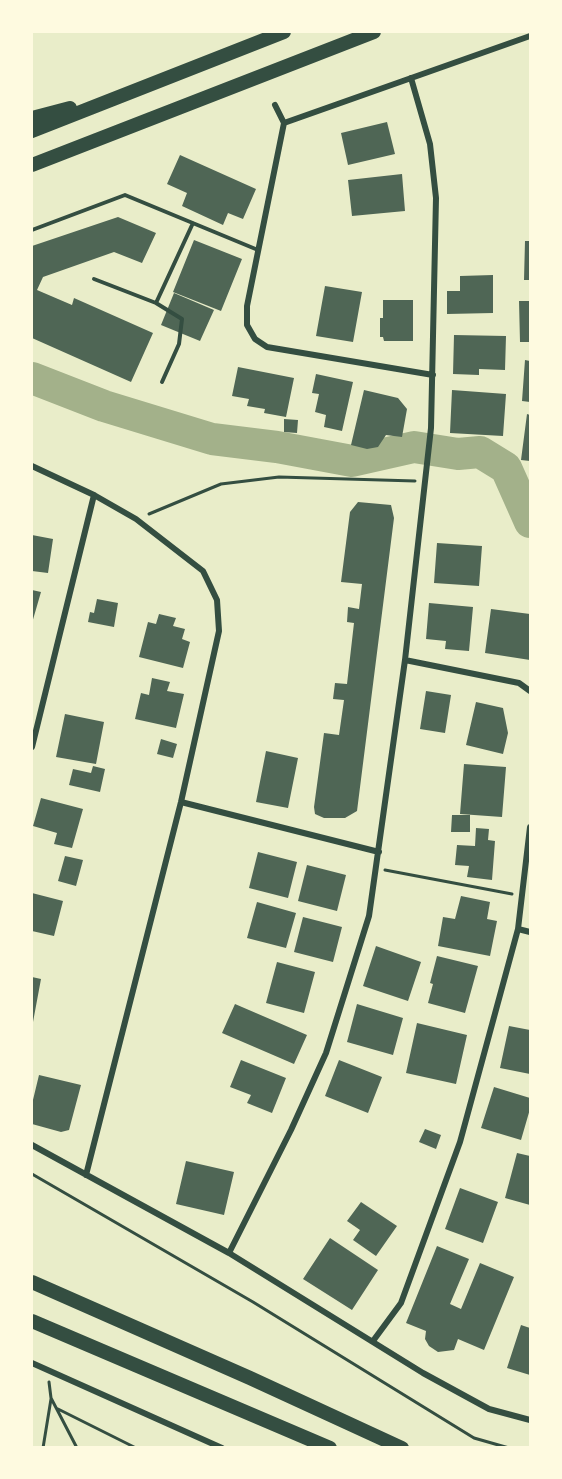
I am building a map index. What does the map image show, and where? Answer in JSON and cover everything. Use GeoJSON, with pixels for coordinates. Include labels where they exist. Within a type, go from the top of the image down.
{"type":"FeatureCollection","features":[{"type":"Feature","properties":{"kind":"main road"},"geometry":{"type":"LineString","coordinates":[[32,131],[284,32]]}},
{"type":"Feature","properties":{"kind":"main road"},"geometry":{"type":"LineString","coordinates":[[32,165],[374,32]]}},
{"type":"Feature","properties":{"kind":"main road"},"geometry":{"type":"LineString","coordinates":[[32,118],[116,97]]}},
{"type":"Feature","properties":{"kind":"main road"},"geometry":{"type":"LineString","coordinates":[[32,1282],[402,1448]]}},
{"type":"Feature","properties":{"kind":"main road"},"geometry":{"type":"LineString","coordinates":[[32,1321],[330,1448]]}},
{"type":"Feature","properties":{"kind":"street"},"geometry":{"type":"LineString","coordinates":[[284,123],[531,36]]}},
{"type":"Feature","properties":{"kind":"street"},"geometry":{"type":"LineString","coordinates":[[228,1253],[291,1130],[326,1053],[369,916],[379,852],[405,660],[431,428],[436,198],[430,144],[411,78]]}},
{"type":"Feature","properties":{"kind":"street"},"geometry":{"type":"LineString","coordinates":[[275,105],[284,123],[247,306],[247,325],[255,339],[267,347],[433,375]]}},
{"type":"Feature","properties":{"kind":"street"},"geometry":{"type":"LineString","coordinates":[[32,466],[94,495],[136,519],[203,571],[217,600],[219,631],[182,802],[86,1175]]}},
{"type":"Feature","properties":{"kind":"street"},"geometry":{"type":"LineString","coordinates":[[32,747],[94,495]]}},
{"type":"Feature","properties":{"kind":"street"},"geometry":{"type":"LineString","coordinates":[[405,660],[519,683],[531,691]]}},
{"type":"Feature","properties":{"kind":"street"},"geometry":{"type":"LineString","coordinates":[[182,802],[379,852]]}},
{"type":"Feature","properties":{"kind":"street"},"geometry":{"type":"LineString","coordinates":[[373,1341],[401,1303],[460,1142],[518,929],[531,827]]}},
{"type":"Feature","properties":{"kind":"street"},"geometry":{"type":"LineString","coordinates":[[518,929],[531,932]]}},
{"type":"Feature","properties":{"kind":"street"},"geometry":{"type":"LineString","coordinates":[[32,1145],[228,1253],[423,1373],[489,1409],[531,1420]]}},
{"type":"Feature","properties":{"kind":"street"},"geometry":{"type":"LineString","coordinates":[[32,1363],[222,1448]]}},
{"type":"Feature","properties":{"kind":"lane"},"geometry":{"type":"LineString","coordinates":[[32,230],[125,195],[258,250]]}},
{"type":"Feature","properties":{"kind":"lane"},"geometry":{"type":"LineString","coordinates":[[156,303],[193,223]]}},
{"type":"Feature","properties":{"kind":"lane"},"geometry":{"type":"LineString","coordinates":[[94,279],[156,303],[182,319],[179,344],[162,382]]}},
{"type":"Feature","properties":{"kind":"path"},"geometry":{"type":"LineString","coordinates":[[136,519],[221,484],[279,477],[426,481]]}},
{"type":"Feature","properties":{"kind":"path"},"geometry":{"type":"LineString","coordinates":[[376,868],[522,896]]}},
{"type":"Feature","properties":{"kind":"path"},"geometry":{"type":"LineString","coordinates":[[32,1174],[253,1302],[474,1438],[509,1448]]}},
{"type":"Feature","properties":{"kind":"path"},"geometry":{"type":"LineString","coordinates":[[43,1448],[51,1398],[47,1371]]}},
{"type":"Feature","properties":{"kind":"path"},"geometry":{"type":"LineString","coordinates":[[51,1398],[76,1448]]}},
{"type":"Feature","properties":{"kind":"path"},"geometry":{"type":"LineString","coordinates":[[58,1409],[136,1448]]}},
{"type":"Feature","properties":{"kind":"building"},"geometry":{"type":"Polygon","coordinates":[[[387,122],[395,154],[348,165],[341,133],[387,122]]]}},
{"type":"Feature","properties":{"kind":"building"},"geometry":{"type":"Polygon","coordinates":[[[180,155],[256,189],[243,219],[228,213],[223,225],[182,206],[187,193],[167,184],[180,155]]]}},
{"type":"Feature","properties":{"kind":"building"},"geometry":{"type":"Polygon","coordinates":[[[402,174],[405,211],[352,216],[348,180],[402,174]]]}},
{"type":"Feature","properties":{"kind":"building"},"geometry":{"type":"Polygon","coordinates":[[[118,217],[156,233],[142,263],[114,252],[43,277],[37,290],[72,305],[74,298],[153,333],[131,382],[32,338],[32,246],[118,217]]]}},
{"type":"Feature","properties":{"kind":"building"},"geometry":{"type":"Polygon","coordinates":[[[194,240],[242,259],[221,311],[173,292],[194,240]]]}},
{"type":"Feature","properties":{"kind":"building"},"geometry":{"type":"Polygon","coordinates":[[[525,241],[530,241],[530,280],[524,280],[525,241]]]}},
{"type":"Feature","properties":{"kind":"building"},"geometry":{"type":"Polygon","coordinates":[[[493,275],[493,313],[447,314],[447,291],[460,291],[460,276],[493,275]]]}},
{"type":"Feature","properties":{"kind":"building"},"geometry":{"type":"Polygon","coordinates":[[[325,286],[362,292],[353,342],[316,336],[325,286]]]}},
{"type":"Feature","properties":{"kind":"building"},"geometry":{"type":"Polygon","coordinates":[[[174,293],[214,310],[200,341],[161,325],[174,293]]]}},
{"type":"Feature","properties":{"kind":"building"},"geometry":{"type":"Polygon","coordinates":[[[383,300],[413,300],[413,341],[384,341],[383,337],[380,337],[383,300]]]}},
{"type":"Feature","properties":{"kind":"building"},"geometry":{"type":"Polygon","coordinates":[[[519,301],[530,301],[530,342],[520,342],[519,301]]]}},
{"type":"Feature","properties":{"kind":"building"},"geometry":{"type":"Polygon","coordinates":[[[454,335],[506,336],[505,370],[479,369],[479,375],[453,374],[454,335]]]}},
{"type":"Feature","properties":{"kind":"building"},"geometry":{"type":"Polygon","coordinates":[[[525,360],[530,361],[530,402],[522,401],[525,360]]]}},
{"type":"Feature","properties":{"kind":"building"},"geometry":{"type":"Polygon","coordinates":[[[238,367],[294,378],[286,417],[264,413],[265,409],[247,406],[249,399],[232,396],[238,367]]]}},
{"type":"Feature","properties":{"kind":"building"},"geometry":{"type":"Polygon","coordinates":[[[316,374],[353,382],[342,431],[324,427],[326,415],[315,412],[319,394],[312,393],[316,374]]]}},
{"type":"Feature","properties":{"kind":"building"},"geometry":{"type":"Polygon","coordinates":[[[364,390],[398,398],[407,409],[402,437],[386,435],[378,447],[367,449],[351,445],[364,390]]]}},
{"type":"Feature","properties":{"kind":"building"},"geometry":{"type":"Polygon","coordinates":[[[452,390],[506,394],[503,436],[450,433],[452,390]]]}},
{"type":"Feature","properties":{"kind":"building"},"geometry":{"type":"Polygon","coordinates":[[[527,414],[530,415],[530,461],[521,460],[527,414]]]}},
{"type":"Feature","properties":{"kind":"building"},"geometry":{"type":"Polygon","coordinates":[[[284,419],[298,420],[297,433],[284,432],[284,419]]]}},
{"type":"Feature","properties":{"kind":"building"},"geometry":{"type":"Polygon","coordinates":[[[358,502],[391,505],[394,518],[357,811],[345,818],[324,818],[315,814],[314,807],[324,733],[339,735],[344,700],[333,699],[335,683],[347,684],[354,623],[347,622],[348,607],[359,609],[362,584],[341,582],[350,512],[358,502]]]}},
{"type":"Feature","properties":{"kind":"building"},"geometry":{"type":"Polygon","coordinates":[[[32,535],[53,539],[48,573],[32,571],[32,535]]]}},
{"type":"Feature","properties":{"kind":"building"},"geometry":{"type":"Polygon","coordinates":[[[437,543],[482,546],[479,586],[434,583],[437,543]]]}},
{"type":"Feature","properties":{"kind":"building"},"geometry":{"type":"Polygon","coordinates":[[[32,590],[41,592],[32,623],[32,590]]]}},
{"type":"Feature","properties":{"kind":"building"},"geometry":{"type":"Polygon","coordinates":[[[97,599],[118,603],[114,627],[88,622],[90,612],[94,613],[97,599]]]}},
{"type":"Feature","properties":{"kind":"building"},"geometry":{"type":"Polygon","coordinates":[[[429,603],[473,607],[469,651],[445,649],[446,641],[426,639],[429,603]]]}},
{"type":"Feature","properties":{"kind":"building"},"geometry":{"type":"Polygon","coordinates":[[[491,609],[530,614],[530,660],[485,653],[491,609]]]}},
{"type":"Feature","properties":{"kind":"building"},"geometry":{"type":"Polygon","coordinates":[[[159,614],[176,618],[173,626],[185,629],[182,639],[190,642],[183,668],[139,657],[148,622],[156,624],[159,614]]]}},
{"type":"Feature","properties":{"kind":"building"},"geometry":{"type":"Polygon","coordinates":[[[152,678],[170,682],[167,691],[184,694],[176,728],[135,719],[141,693],[149,695],[152,678]]]}},
{"type":"Feature","properties":{"kind":"building"},"geometry":{"type":"Polygon","coordinates":[[[426,691],[451,695],[445,733],[420,729],[426,691]]]}},
{"type":"Feature","properties":{"kind":"building"},"geometry":{"type":"Polygon","coordinates":[[[476,702],[503,708],[508,733],[503,754],[466,745],[476,702]]]}},
{"type":"Feature","properties":{"kind":"building"},"geometry":{"type":"Polygon","coordinates":[[[65,714],[104,722],[96,764],[56,757],[65,714]]]}},
{"type":"Feature","properties":{"kind":"building"},"geometry":{"type":"Polygon","coordinates":[[[161,739],[177,744],[173,758],[157,754],[161,739]]]}},
{"type":"Feature","properties":{"kind":"building"},"geometry":{"type":"Polygon","coordinates":[[[266,751],[298,758],[288,808],[256,802],[266,751]]]}},
{"type":"Feature","properties":{"kind":"building"},"geometry":{"type":"Polygon","coordinates":[[[464,764],[506,767],[502,817],[460,814],[464,764]]]}},
{"type":"Feature","properties":{"kind":"building"},"geometry":{"type":"Polygon","coordinates":[[[93,766],[105,769],[100,792],[69,785],[73,769],[91,773],[93,766]]]}},
{"type":"Feature","properties":{"kind":"building"},"geometry":{"type":"Polygon","coordinates":[[[41,798],[83,809],[72,848],[54,844],[57,833],[33,826],[41,798]]]}},
{"type":"Feature","properties":{"kind":"building"},"geometry":{"type":"Polygon","coordinates":[[[452,815],[470,815],[470,832],[451,832],[452,815]]]}},
{"type":"Feature","properties":{"kind":"building"},"geometry":{"type":"Polygon","coordinates":[[[476,828],[489,829],[488,840],[495,841],[492,880],[467,877],[469,866],[455,865],[457,845],[475,846],[476,828]]]}},
{"type":"Feature","properties":{"kind":"building"},"geometry":{"type":"Polygon","coordinates":[[[258,852],[297,862],[288,898],[249,888],[258,852]]]}},
{"type":"Feature","properties":{"kind":"building"},"geometry":{"type":"Polygon","coordinates":[[[65,856],[83,860],[76,886],[58,881],[65,856]]]}},
{"type":"Feature","properties":{"kind":"building"},"geometry":{"type":"Polygon","coordinates":[[[307,865],[346,875],[337,911],[298,901],[307,865]]]}},
{"type":"Feature","properties":{"kind":"building"},"geometry":{"type":"Polygon","coordinates":[[[32,893],[63,901],[54,936],[32,931],[32,893]]]}},
{"type":"Feature","properties":{"kind":"building"},"geometry":{"type":"Polygon","coordinates":[[[461,896],[490,902],[487,919],[497,921],[490,956],[438,946],[443,917],[455,919],[461,896]]]}},
{"type":"Feature","properties":{"kind":"building"},"geometry":{"type":"Polygon","coordinates":[[[257,902],[296,913],[286,948],[247,938],[257,902]]]}},
{"type":"Feature","properties":{"kind":"building"},"geometry":{"type":"Polygon","coordinates":[[[303,917],[342,927],[333,962],[294,952],[303,917]]]}},
{"type":"Feature","properties":{"kind":"building"},"geometry":{"type":"Polygon","coordinates":[[[376,946],[421,962],[408,1001],[363,986],[376,946]]]}},
{"type":"Feature","properties":{"kind":"building"},"geometry":{"type":"Polygon","coordinates":[[[437,956],[478,966],[465,1013],[428,1003],[437,956]]]}},
{"type":"Feature","properties":{"kind":"building"},"geometry":{"type":"Polygon","coordinates":[[[277,962],[315,972],[304,1013],[266,1003],[277,962]]]}},
{"type":"Feature","properties":{"kind":"building"},"geometry":{"type":"Polygon","coordinates":[[[32,977],[41,979],[33,1022],[32,1022],[32,977]]]}},
{"type":"Feature","properties":{"kind":"building"},"geometry":{"type":"Polygon","coordinates":[[[235,1004],[307,1035],[294,1064],[222,1033],[235,1004]]]}},
{"type":"Feature","properties":{"kind":"building"},"geometry":{"type":"Polygon","coordinates":[[[357,1004],[403,1018],[393,1055],[347,1042],[357,1004]]]}},
{"type":"Feature","properties":{"kind":"building"},"geometry":{"type":"Polygon","coordinates":[[[417,1023],[467,1035],[456,1084],[406,1073],[417,1023]]]}},
{"type":"Feature","properties":{"kind":"building"},"geometry":{"type":"Polygon","coordinates":[[[509,1026],[530,1030],[530,1074],[500,1068],[509,1026]]]}},
{"type":"Feature","properties":{"kind":"building"},"geometry":{"type":"Polygon","coordinates":[[[241,1060],[286,1078],[272,1113],[247,1103],[251,1095],[230,1087],[241,1060]]]}},
{"type":"Feature","properties":{"kind":"building"},"geometry":{"type":"Polygon","coordinates":[[[339,1060],[382,1077],[368,1113],[325,1096],[339,1060]]]}},
{"type":"Feature","properties":{"kind":"building"},"geometry":{"type":"Polygon","coordinates":[[[39,1075],[81,1085],[69,1130],[61,1132],[32,1124],[32,1104],[39,1075]]]}},
{"type":"Feature","properties":{"kind":"building"},"geometry":{"type":"Polygon","coordinates":[[[494,1087],[530,1098],[530,1109],[521,1140],[481,1128],[494,1087]]]}},
{"type":"Feature","properties":{"kind":"building"},"geometry":{"type":"Polygon","coordinates":[[[425,1129],[441,1135],[436,1149],[419,1142],[425,1129]]]}},
{"type":"Feature","properties":{"kind":"building"},"geometry":{"type":"Polygon","coordinates":[[[517,1153],[530,1156],[530,1205],[505,1198],[517,1153]]]}},
{"type":"Feature","properties":{"kind":"building"},"geometry":{"type":"Polygon","coordinates":[[[186,1161],[234,1172],[224,1215],[176,1204],[186,1161]]]}},
{"type":"Feature","properties":{"kind":"building"},"geometry":{"type":"Polygon","coordinates":[[[460,1188],[498,1202],[483,1243],[445,1229],[460,1188]]]}},
{"type":"Feature","properties":{"kind":"building"},"geometry":{"type":"Polygon","coordinates":[[[361,1202],[397,1226],[376,1256],[353,1240],[360,1230],[347,1221],[361,1202]]]}},
{"type":"Feature","properties":{"kind":"building"},"geometry":{"type":"Polygon","coordinates":[[[330,1238],[378,1270],[352,1310],[303,1279],[330,1238]]]}},
{"type":"Feature","properties":{"kind":"building"},"geometry":{"type":"Polygon","coordinates":[[[437,1246],[469,1259],[450,1304],[461,1309],[480,1263],[514,1277],[484,1350],[458,1339],[454,1350],[438,1352],[429,1346],[425,1339],[426,1331],[406,1323],[437,1246]]]}},
{"type":"Feature","properties":{"kind":"building"},"geometry":{"type":"Polygon","coordinates":[[[521,1325],[530,1328],[530,1375],[507,1368],[521,1325]]]}},
{"type":"Feature","properties":{"kind":"waterway"},"geometry":{"type":"LineString","coordinates":[[32,378],[104,406],[212,439],[277,447],[352,461],[414,447],[458,454],[480,452],[506,468],[530,522]]}}]}
